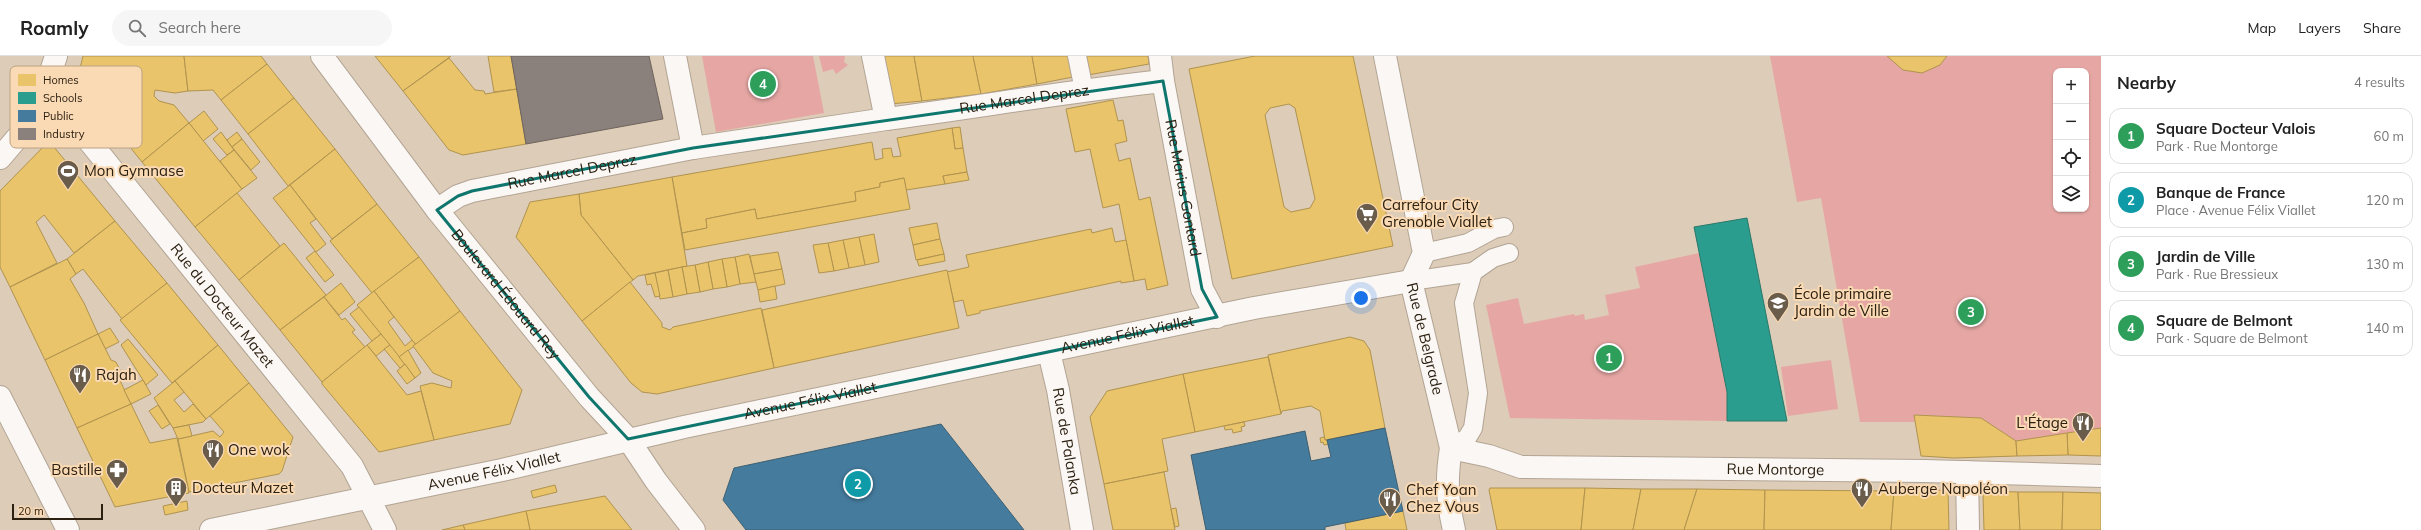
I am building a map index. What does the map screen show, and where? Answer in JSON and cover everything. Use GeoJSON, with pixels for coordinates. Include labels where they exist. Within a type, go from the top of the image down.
{"type":"FeatureCollection","features":[{"type":"Feature","properties":{"kind":"street"},"geometry":{"type":"LineString","coordinates":[[53,66],[56,56]]}},
{"type":"Feature","properties":{"kind":"street","name":"Boulevard Édouard Rey"},"geometry":{"type":"LineString","coordinates":[[322,56],[437,210],[589,397],[628,439],[656,481],[694,530]]}},
{"type":"Feature","properties":{"kind":"street"},"geometry":{"type":"LineString","coordinates":[[675,56],[702,146]]}},
{"type":"Feature","properties":{"kind":"street"},"geometry":{"type":"LineString","coordinates":[[873,56],[886,119]]}},
{"type":"Feature","properties":{"kind":"street","name":"Rue Marius Gontard"},"geometry":{"type":"LineString","coordinates":[[1160,56],[1163,81],[1202,290],[1217,317]]}},
{"type":"Feature","properties":{"kind":"street"},"geometry":{"type":"LineString","coordinates":[[1385,56],[1424,253]]}},
{"type":"Feature","properties":{"kind":"street","name":"Rue Marcel Deprez"},"geometry":{"type":"LineString","coordinates":[[437,210],[458,196],[472,191],[702,146],[886,119],[1003,104],[1084,90],[1163,81]]}},
{"type":"Feature","properties":{"kind":"street"},"geometry":{"type":"LineString","coordinates":[[0,158],[10,146]]}},
{"type":"Feature","properties":{"kind":"street","name":"Rue du Docteur Mazet"},"geometry":{"type":"LineString","coordinates":[[95,148],[352,466],[370,498],[385,530]]}},
{"type":"Feature","properties":{"kind":"street","name":"Rue de Belgrade"},"geometry":{"type":"LineString","coordinates":[[1424,253],[1411,281],[1451,448],[1447,470],[1447,498],[1454,530]]}},
{"type":"Feature","properties":{"kind":"street","name":"Avenue Félix Viallet"},"geometry":{"type":"LineString","coordinates":[[211,530],[502,470],[628,439],[1268,306],[1411,281]]}},
{"type":"Feature","properties":{"kind":"street","name":"Rue de Palanka"},"geometry":{"type":"LineString","coordinates":[[1049,352],[1058,390],[1082,530]]}},
{"type":"Feature","properties":{"kind":"street"},"geometry":{"type":"LineString","coordinates":[[0,397],[68,530]]}},
{"type":"Feature","properties":{"kind":"street","name":"Rue Montorge"},"geometry":{"type":"LineString","coordinates":[[1451,448],[1489,456],[1521,467],[1924,471],[2101,476]]}},
{"type":"Feature","properties":{"kind":"street"},"geometry":{"type":"LineString","coordinates":[[1967,472],[1968,530]]}},
{"type":"Feature","properties":{"kind":"lane"},"geometry":{"type":"LineString","coordinates":[[1077,56],[1084,90]]}},
{"type":"Feature","properties":{"kind":"lane"},"geometry":{"type":"LineString","coordinates":[[1424,253],[1468,243],[1494,229],[1504,227]]}},
{"type":"Feature","properties":{"kind":"lane"},"geometry":{"type":"LineString","coordinates":[[1411,281],[1473,272],[1493,258],[1509,253]]}},
{"type":"Feature","properties":{"kind":"lane"},"geometry":{"type":"LineString","coordinates":[[1451,448],[1467,438],[1473,428],[1478,393],[1464,302],[1473,272]]}},
{"type":"Feature","properties":{"kind":"highlighted area"},"geometry":{"type":"Polygon","coordinates":[[[1163,81],[1202,289],[1217,317],[628,439],[589,397],[437,210],[458,196],[472,191],[693,148],[1163,81]]]}},
{"type":"Feature","properties":{"kind":"shaded area"},"geometry":{"type":"Polygon","coordinates":[[[702,56],[813,56],[824,113],[716,132],[702,56]]]}},
{"type":"Feature","properties":{"kind":"shaded area"},"geometry":{"type":"Polygon","coordinates":[[[819,56],[845,56],[844,62],[848,65],[836,74],[833,69],[823,72],[819,56]]]}},
{"type":"Feature","properties":{"kind":"shaded area"},"geometry":{"type":"Polygon","coordinates":[[[1770,56],[2101,56],[2101,428],[2016,441],[1981,418],[1914,415],[1915,422],[1860,422],[1821,198],[1797,202],[1770,56]]]}},
{"type":"Feature","properties":{"kind":"shaded area"},"geometry":{"type":"Polygon","coordinates":[[[1699,253],[1727,392],[1727,421],[1510,418],[1486,305],[1518,298],[1524,324],[1574,314],[1575,316],[1584,314],[1585,320],[1609,315],[1605,295],[1640,288],[1635,267],[1699,253]]]}},
{"type":"Feature","properties":{"kind":"shaded area"},"geometry":{"type":"Polygon","coordinates":[[[1831,360],[1838,409],[1788,416],[1781,367],[1831,360]]]}},
{"type":"Feature","properties":{"kind":"building: Homes"},"geometry":{"type":"Polygon","coordinates":[[[83,56],[184,56],[188,91],[175,93],[155,90],[154,96],[159,101],[174,105],[189,123],[142,162],[131,148],[142,148],[142,66],[81,66],[83,56]]]}},
{"type":"Feature","properties":{"kind":"building: Homes"},"geometry":{"type":"Polygon","coordinates":[[[184,56],[261,56],[267,64],[221,100],[213,90],[188,91],[184,56]]]}},
{"type":"Feature","properties":{"kind":"building: Homes"},"geometry":{"type":"Polygon","coordinates":[[[375,56],[451,56],[403,91],[375,56]]]}},
{"type":"Feature","properties":{"kind":"building: Homes"},"geometry":{"type":"Polygon","coordinates":[[[488,56],[511,56],[517,89],[494,92],[488,56]]]}},
{"type":"Feature","properties":{"kind":"building: Homes"},"geometry":{"type":"Polygon","coordinates":[[[881,56],[914,56],[922,101],[890,104],[881,56]]]}},
{"type":"Feature","properties":{"kind":"building: Homes"},"geometry":{"type":"Polygon","coordinates":[[[914,56],[973,56],[981,94],[922,101],[914,56]]]}},
{"type":"Feature","properties":{"kind":"building: Homes"},"geometry":{"type":"Polygon","coordinates":[[[973,56],[1032,56],[1037,84],[981,94],[973,56]]]}},
{"type":"Feature","properties":{"kind":"building: Homes"},"geometry":{"type":"Polygon","coordinates":[[[1032,56],[1068,56],[1073,77],[1037,84],[1032,56]]]}},
{"type":"Feature","properties":{"kind":"building: Homes"},"geometry":{"type":"Polygon","coordinates":[[[1084,56],[1148,56],[1149,64],[1088,75],[1084,56]]]}},
{"type":"Feature","properties":{"kind":"building: Homes"},"geometry":{"type":"Polygon","coordinates":[[[1255,56],[1353,56],[1393,246],[1232,279],[1189,69],[1255,56]],[[1289,104],[1270,108],[1265,115],[1284,207],[1291,212],[1310,208],[1315,199],[1295,108],[1289,104]]]}},
{"type":"Feature","properties":{"kind":"building: Homes"},"geometry":{"type":"Polygon","coordinates":[[[1887,56],[1947,56],[1940,65],[1922,73],[1903,70],[1887,56]]]}},
{"type":"Feature","properties":{"kind":"building: Homes"},"geometry":{"type":"Polygon","coordinates":[[[449,58],[475,90],[484,91],[485,94],[517,89],[526,144],[463,155],[449,150],[403,91],[449,58]]]}},
{"type":"Feature","properties":{"kind":"building: Homes"},"geometry":{"type":"Polygon","coordinates":[[[267,64],[294,98],[248,134],[221,100],[267,64]]]}},
{"type":"Feature","properties":{"kind":"building: Homes"},"geometry":{"type":"Polygon","coordinates":[[[294,98],[335,149],[288,186],[248,134],[294,98]]]}},
{"type":"Feature","properties":{"kind":"building: Homes"},"geometry":{"type":"Polygon","coordinates":[[[1113,100],[1118,121],[1123,120],[1127,141],[1115,144],[1119,161],[1130,158],[1139,200],[1150,197],[1168,285],[1147,290],[1145,279],[1134,281],[1119,204],[1103,208],[1090,149],[1075,152],[1066,109],[1113,100]]]}},
{"type":"Feature","properties":{"kind":"building: Homes"},"geometry":{"type":"Polygon","coordinates":[[[204,111],[218,129],[203,141],[189,123],[204,111]]]}},
{"type":"Feature","properties":{"kind":"building: Homes"},"geometry":{"type":"Polygon","coordinates":[[[189,123],[242,189],[195,227],[142,162],[189,123]]]}},
{"type":"Feature","properties":{"kind":"building: Homes"},"geometry":{"type":"Polygon","coordinates":[[[960,127],[963,148],[955,149],[952,128],[960,127]]]}},
{"type":"Feature","properties":{"kind":"building: Homes"},"geometry":{"type":"Polygon","coordinates":[[[952,128],[955,149],[963,148],[967,172],[943,176],[945,184],[906,190],[904,178],[880,183],[880,187],[855,192],[856,201],[757,219],[755,209],[706,219],[707,228],[682,233],[672,177],[872,142],[875,160],[883,158],[882,149],[891,148],[893,157],[901,156],[897,138],[952,128]]]}},
{"type":"Feature","properties":{"kind":"building: Homes"},"geometry":{"type":"Polygon","coordinates":[[[221,132],[234,150],[227,155],[213,139],[221,132]]]}},
{"type":"Feature","properties":{"kind":"building: Homes"},"geometry":{"type":"Polygon","coordinates":[[[237,132],[242,139],[232,147],[227,140],[237,132]]]}},
{"type":"Feature","properties":{"kind":"building: Homes"},"geometry":{"type":"Polygon","coordinates":[[[242,139],[260,162],[251,170],[232,147],[242,139]]]}},
{"type":"Feature","properties":{"kind":"building: Homes"},"geometry":{"type":"Polygon","coordinates":[[[42,148],[55,148],[115,221],[74,253],[44,215],[36,222],[57,263],[10,287],[0,267],[0,191],[42,148]]]}},
{"type":"Feature","properties":{"kind":"building: Homes"},"geometry":{"type":"Polygon","coordinates":[[[335,149],[377,204],[332,239],[290,185],[335,149]]]}},
{"type":"Feature","properties":{"kind":"building: Homes"},"geometry":{"type":"Polygon","coordinates":[[[234,150],[257,178],[242,189],[220,161],[234,150]]]}},
{"type":"Feature","properties":{"kind":"building: Homes"},"geometry":{"type":"Polygon","coordinates":[[[967,172],[969,180],[945,184],[943,176],[967,172]]]}},
{"type":"Feature","properties":{"kind":"building: Homes"},"geometry":{"type":"Polygon","coordinates":[[[672,177],[687,266],[638,276],[633,280],[581,215],[579,194],[672,177]]]}},
{"type":"Feature","properties":{"kind":"building: Homes"},"geometry":{"type":"Polygon","coordinates":[[[904,178],[910,209],[685,250],[682,233],[707,228],[706,219],[755,209],[757,219],[856,201],[855,192],[880,187],[880,183],[904,178]]]}},
{"type":"Feature","properties":{"kind":"building: Homes"},"geometry":{"type":"Polygon","coordinates":[[[290,185],[316,219],[310,223],[326,244],[316,252],[273,198],[290,185]]]}},
{"type":"Feature","properties":{"kind":"building: Homes"},"geometry":{"type":"Polygon","coordinates":[[[237,193],[280,246],[239,280],[195,227],[237,193]]]}},
{"type":"Feature","properties":{"kind":"building: Homes"},"geometry":{"type":"Polygon","coordinates":[[[579,194],[581,215],[633,280],[582,321],[516,237],[530,202],[579,194]]]}},
{"type":"Feature","properties":{"kind":"building: Homes"},"geometry":{"type":"Polygon","coordinates":[[[377,204],[419,257],[372,293],[330,241],[377,204]]]}},
{"type":"Feature","properties":{"kind":"building: Homes"},"geometry":{"type":"Polygon","coordinates":[[[115,221],[167,283],[122,319],[83,269],[76,274],[67,259],[115,221]]]}},
{"type":"Feature","properties":{"kind":"building: Homes"},"geometry":{"type":"Polygon","coordinates":[[[937,223],[940,239],[913,245],[909,228],[937,223]]]}},
{"type":"Feature","properties":{"kind":"building: Homes"},"geometry":{"type":"Polygon","coordinates":[[[1112,228],[1115,242],[1126,240],[1134,281],[1121,283],[1121,281],[980,311],[980,313],[967,316],[963,300],[954,302],[947,272],[969,267],[966,255],[1091,229],[1092,233],[1112,228]]]}},
{"type":"Feature","properties":{"kind":"building: Homes"},"geometry":{"type":"Polygon","coordinates":[[[874,234],[879,262],[865,265],[859,237],[874,234]]]}},
{"type":"Feature","properties":{"kind":"building: Homes"},"geometry":{"type":"Polygon","coordinates":[[[859,237],[865,265],[849,268],[843,240],[859,237]]]}},
{"type":"Feature","properties":{"kind":"building: Homes"},"geometry":{"type":"Polygon","coordinates":[[[940,239],[944,254],[916,260],[913,245],[940,239]]]}},
{"type":"Feature","properties":{"kind":"building: Homes"},"geometry":{"type":"Polygon","coordinates":[[[843,240],[849,268],[834,271],[828,243],[843,240]]]}},
{"type":"Feature","properties":{"kind":"building: Homes"},"geometry":{"type":"Polygon","coordinates":[[[284,243],[326,295],[280,330],[239,280],[284,243]]]}},
{"type":"Feature","properties":{"kind":"building: Homes"},"geometry":{"type":"Polygon","coordinates":[[[828,243],[834,271],[819,273],[813,245],[828,243]]]}},
{"type":"Feature","properties":{"kind":"building: Homes"},"geometry":{"type":"Polygon","coordinates":[[[315,251],[334,275],[325,282],[306,258],[315,251]]]}},
{"type":"Feature","properties":{"kind":"building: Homes"},"geometry":{"type":"Polygon","coordinates":[[[778,252],[782,269],[754,274],[750,256],[778,252]]]}},
{"type":"Feature","properties":{"kind":"building: Homes"},"geometry":{"type":"Polygon","coordinates":[[[749,254],[756,282],[740,284],[735,257],[749,254]]]}},
{"type":"Feature","properties":{"kind":"building: Homes"},"geometry":{"type":"Polygon","coordinates":[[[944,254],[945,261],[919,266],[917,260],[944,254]]]}},
{"type":"Feature","properties":{"kind":"building: Homes"},"geometry":{"type":"Polygon","coordinates":[[[419,257],[460,311],[416,345],[374,291],[419,257]]]}},
{"type":"Feature","properties":{"kind":"building: Homes"},"geometry":{"type":"Polygon","coordinates":[[[735,257],[740,284],[727,287],[722,259],[735,257]]]}},
{"type":"Feature","properties":{"kind":"building: Homes"},"geometry":{"type":"Polygon","coordinates":[[[67,259],[76,274],[70,279],[84,303],[98,334],[45,360],[10,287],[67,259]]]}},
{"type":"Feature","properties":{"kind":"building: Homes"},"geometry":{"type":"Polygon","coordinates":[[[722,259],[727,287],[713,289],[708,262],[722,259]]]}},
{"type":"Feature","properties":{"kind":"building: Homes"},"geometry":{"type":"Polygon","coordinates":[[[708,262],[713,289],[700,292],[695,265],[708,262]]]}},
{"type":"Feature","properties":{"kind":"building: Homes"},"geometry":{"type":"Polygon","coordinates":[[[695,265],[700,292],[687,294],[682,267],[695,265]]]}},
{"type":"Feature","properties":{"kind":"building: Homes"},"geometry":{"type":"Polygon","coordinates":[[[682,267],[687,294],[673,297],[668,270],[682,267]]]}},
{"type":"Feature","properties":{"kind":"building: Homes"},"geometry":{"type":"Polygon","coordinates":[[[782,269],[785,284],[758,290],[754,274],[782,269]]]}},
{"type":"Feature","properties":{"kind":"building: Homes"},"geometry":{"type":"Polygon","coordinates":[[[668,270],[673,297],[660,299],[655,273],[668,270]]]}},
{"type":"Feature","properties":{"kind":"building: Homes"},"geometry":{"type":"Polygon","coordinates":[[[947,270],[959,328],[774,368],[762,310],[947,270]]]}},
{"type":"Feature","properties":{"kind":"building: Homes"},"geometry":{"type":"Polygon","coordinates":[[[655,273],[660,296],[655,297],[651,284],[647,285],[645,275],[655,273]]]}},
{"type":"Feature","properties":{"kind":"building: Homes"},"geometry":{"type":"Polygon","coordinates":[[[630,282],[662,323],[662,327],[670,330],[673,327],[761,308],[774,368],[657,394],[642,392],[631,383],[582,321],[630,282]]]}},
{"type":"Feature","properties":{"kind":"building: Homes"},"geometry":{"type":"Polygon","coordinates":[[[167,283],[218,345],[172,383],[120,320],[167,283]]]}},
{"type":"Feature","properties":{"kind":"building: Homes"},"geometry":{"type":"Polygon","coordinates":[[[341,283],[355,302],[339,315],[324,297],[341,283]]]}},
{"type":"Feature","properties":{"kind":"building: Homes"},"geometry":{"type":"Polygon","coordinates":[[[775,286],[777,299],[760,302],[758,290],[775,286]]]}},
{"type":"Feature","properties":{"kind":"building: Homes"},"geometry":{"type":"Polygon","coordinates":[[[374,291],[394,317],[388,322],[405,346],[412,340],[416,345],[399,357],[357,305],[374,291]]]}},
{"type":"Feature","properties":{"kind":"building: Homes"},"geometry":{"type":"Polygon","coordinates":[[[324,297],[342,320],[345,318],[355,330],[352,332],[365,347],[322,382],[280,330],[324,297]]]}},
{"type":"Feature","properties":{"kind":"building: Homes"},"geometry":{"type":"Polygon","coordinates":[[[359,307],[381,334],[372,341],[350,314],[359,307]]]}},
{"type":"Feature","properties":{"kind":"building: Homes"},"geometry":{"type":"Polygon","coordinates":[[[460,311],[522,390],[510,424],[434,440],[420,386],[432,383],[451,388],[452,381],[433,373],[413,346],[460,311]]]}},
{"type":"Feature","properties":{"kind":"building: Homes"},"geometry":{"type":"Polygon","coordinates":[[[110,328],[119,342],[105,349],[98,334],[110,328]]]}},
{"type":"Feature","properties":{"kind":"building: Homes"},"geometry":{"type":"Polygon","coordinates":[[[98,334],[111,360],[116,362],[120,370],[118,376],[131,404],[77,428],[45,360],[98,334]]]}},
{"type":"Feature","properties":{"kind":"building: Homes"},"geometry":{"type":"Polygon","coordinates":[[[381,334],[390,345],[376,356],[367,345],[381,334]]]}},
{"type":"Feature","properties":{"kind":"building: Homes"},"geometry":{"type":"Polygon","coordinates":[[[1350,337],[1364,341],[1370,350],[1385,428],[1325,440],[1320,411],[1311,406],[1282,411],[1281,414],[1268,355],[1350,337]]]}},
{"type":"Feature","properties":{"kind":"building: Homes"},"geometry":{"type":"Polygon","coordinates":[[[128,339],[158,375],[146,385],[121,345],[128,339]]]}},
{"type":"Feature","properties":{"kind":"building: Homes"},"geometry":{"type":"Polygon","coordinates":[[[218,345],[249,383],[206,419],[175,381],[218,345]]]}},
{"type":"Feature","properties":{"kind":"building: Homes"},"geometry":{"type":"Polygon","coordinates":[[[367,345],[407,395],[421,391],[434,440],[379,452],[322,384],[322,382],[367,345]]]}},
{"type":"Feature","properties":{"kind":"building: Homes"},"geometry":{"type":"Polygon","coordinates":[[[390,345],[405,364],[400,368],[384,349],[390,345]]]}},
{"type":"Feature","properties":{"kind":"building: Homes"},"geometry":{"type":"Polygon","coordinates":[[[408,350],[421,373],[415,378],[399,357],[408,350]]]}},
{"type":"Feature","properties":{"kind":"building: Homes"},"geometry":{"type":"Polygon","coordinates":[[[1268,357],[1281,414],[1195,432],[1183,374],[1268,357]]]}},
{"type":"Feature","properties":{"kind":"building: Homes"},"geometry":{"type":"Polygon","coordinates":[[[405,364],[415,378],[407,384],[397,371],[405,364]]]}},
{"type":"Feature","properties":{"kind":"building: Homes"},"geometry":{"type":"Polygon","coordinates":[[[1183,374],[1195,432],[1162,439],[1168,471],[1104,484],[1090,417],[1107,391],[1183,374]]]}},
{"type":"Feature","properties":{"kind":"building: Homes"},"geometry":{"type":"Polygon","coordinates":[[[143,380],[151,394],[131,404],[124,390],[143,380]]]}},
{"type":"Feature","properties":{"kind":"building: Homes"},"geometry":{"type":"Polygon","coordinates":[[[175,381],[184,392],[174,400],[184,412],[193,404],[206,419],[203,422],[173,428],[154,398],[175,381]]]}},
{"type":"Feature","properties":{"kind":"building: Homes"},"geometry":{"type":"Polygon","coordinates":[[[249,383],[293,437],[282,471],[279,474],[189,492],[178,439],[213,431],[220,437],[224,432],[210,416],[249,383]]]}},
{"type":"Feature","properties":{"kind":"building: Homes"},"geometry":{"type":"Polygon","coordinates":[[[131,404],[150,443],[177,438],[189,493],[115,507],[77,428],[131,404]]]}},
{"type":"Feature","properties":{"kind":"building: Homes"},"geometry":{"type":"Polygon","coordinates":[[[158,405],[170,424],[162,429],[149,411],[158,405]]]}},
{"type":"Feature","properties":{"kind":"building: Homes"},"geometry":{"type":"Polygon","coordinates":[[[1914,415],[1981,418],[2016,441],[2017,456],[1954,458],[1921,456],[1914,415]]]}},
{"type":"Feature","properties":{"kind":"building: Homes"},"geometry":{"type":"Polygon","coordinates":[[[1244,422],[1245,426],[1241,427],[1242,431],[1233,433],[1232,429],[1225,430],[1224,426],[1244,422]]]}},
{"type":"Feature","properties":{"kind":"building: Homes"},"geometry":{"type":"Polygon","coordinates":[[[189,425],[192,436],[178,439],[173,428],[189,425]]]}},
{"type":"Feature","properties":{"kind":"building: Homes"},"geometry":{"type":"Polygon","coordinates":[[[2101,428],[2101,456],[2068,455],[2067,433],[2101,428]]]}},
{"type":"Feature","properties":{"kind":"building: Homes"},"geometry":{"type":"Polygon","coordinates":[[[2067,433],[2068,455],[2017,456],[2016,441],[2067,433]]]}},
{"type":"Feature","properties":{"kind":"building: Homes"},"geometry":{"type":"Polygon","coordinates":[[[1324,437],[1329,444],[1324,445],[1323,442],[1321,443],[1320,438],[1324,437]]]}},
{"type":"Feature","properties":{"kind":"building: Homes"},"geometry":{"type":"Polygon","coordinates":[[[1164,472],[1175,530],[1113,530],[1104,484],[1164,472]]]}},
{"type":"Feature","properties":{"kind":"building: Homes"},"geometry":{"type":"Polygon","coordinates":[[[555,485],[557,492],[533,498],[531,491],[555,485]]]}},
{"type":"Feature","properties":{"kind":"building: Homes"},"geometry":{"type":"Polygon","coordinates":[[[1490,488],[1585,488],[1581,530],[1497,530],[1489,490],[1490,488]]]}},
{"type":"Feature","properties":{"kind":"building: Homes"},"geometry":{"type":"Polygon","coordinates":[[[1585,488],[1641,489],[1633,530],[1581,530],[1585,488]]]}},
{"type":"Feature","properties":{"kind":"building: Homes"},"geometry":{"type":"Polygon","coordinates":[[[1641,489],[1697,489],[1684,530],[1633,530],[1641,489]]]}},
{"type":"Feature","properties":{"kind":"building: Homes"},"geometry":{"type":"Polygon","coordinates":[[[1697,489],[1765,490],[1764,530],[1684,530],[1697,489]]]}},
{"type":"Feature","properties":{"kind":"building: Homes"},"geometry":{"type":"Polygon","coordinates":[[[1765,490],[1894,491],[1891,530],[1764,530],[1765,490]]]}},
{"type":"Feature","properties":{"kind":"building: Homes"},"geometry":{"type":"Polygon","coordinates":[[[1948,490],[1949,530],[1891,530],[1894,491],[1948,490]]]}},
{"type":"Feature","properties":{"kind":"building: Homes"},"geometry":{"type":"Polygon","coordinates":[[[1986,491],[2018,492],[2020,530],[1984,530],[1983,495],[1986,491]]]}},
{"type":"Feature","properties":{"kind":"building: Homes"},"geometry":{"type":"Polygon","coordinates":[[[2018,492],[2063,492],[2062,530],[2020,530],[2018,492]]]}},
{"type":"Feature","properties":{"kind":"building: Homes"},"geometry":{"type":"Polygon","coordinates":[[[2063,492],[2101,493],[2101,530],[2062,530],[2063,492]]]}},
{"type":"Feature","properties":{"kind":"building: Homes"},"geometry":{"type":"Polygon","coordinates":[[[605,496],[632,530],[530,530],[526,511],[605,496]]]}},
{"type":"Feature","properties":{"kind":"building: Homes","name":"Docteur Mazet"},"geometry":{"type":"Polygon","coordinates":[[[187,501],[188,510],[165,515],[163,506],[187,501]]]}},
{"type":"Feature","properties":{"kind":"building: Homes"},"geometry":{"type":"Polygon","coordinates":[[[1176,508],[1179,526],[1175,527],[1171,509],[1176,508]]]}},
{"type":"Feature","properties":{"kind":"building: Homes"},"geometry":{"type":"Polygon","coordinates":[[[526,511],[530,530],[465,530],[463,525],[526,511]]]}},
{"type":"Feature","properties":{"kind":"building: Homes"},"geometry":{"type":"Polygon","coordinates":[[[1403,511],[1407,530],[1346,530],[1345,523],[1403,511]]]}},
{"type":"Feature","properties":{"kind":"building: Homes"},"geometry":{"type":"Polygon","coordinates":[[[463,525],[465,530],[442,530],[463,525]]]}},
{"type":"Feature","properties":{"kind":"building: Schools"},"geometry":{"type":"Polygon","coordinates":[[[1747,218],[1787,421],[1727,421],[1727,392],[1694,227],[1747,218]]]}},
{"type":"Feature","properties":{"kind":"building: Public"},"geometry":{"type":"Polygon","coordinates":[[[941,424],[1024,530],[746,530],[723,500],[734,468],[941,424]]]}},
{"type":"Feature","properties":{"kind":"building: Public"},"geometry":{"type":"Polygon","coordinates":[[[1385,428],[1403,511],[1325,527],[1325,530],[1206,530],[1191,455],[1305,431],[1311,461],[1331,457],[1327,440],[1385,428]]]}},
{"type":"Feature","properties":{"kind":"building: Industry"},"geometry":{"type":"Polygon","coordinates":[[[511,56],[649,56],[663,119],[526,144],[511,56]]]}},
{"type":"Feature","properties":{"kind":"place","name":"Square de Belmont"},"geometry":{"type":"Point","coordinates":[763,84]}},
{"type":"Feature","properties":{"kind":"place","name":"Mon Gymnase"},"geometry":{"type":"Point","coordinates":[68,190]}},
{"type":"Feature","properties":{"kind":"place","name":"Carrefour City Grenoble Viallet"},"geometry":{"type":"Point","coordinates":[1367,234]}},
{"type":"Feature","properties":{"kind":"place","name":"Jardin de Ville"},"geometry":{"type":"Point","coordinates":[1971,312]}},
{"type":"Feature","properties":{"kind":"place","name":"École primaire Jardin de Ville"},"geometry":{"type":"Point","coordinates":[1778,322]}},
{"type":"Feature","properties":{"kind":"place","name":"Square Docteur Valois"},"geometry":{"type":"Point","coordinates":[1609,358]}},
{"type":"Feature","properties":{"kind":"place","name":"Rajah"},"geometry":{"type":"Point","coordinates":[80,394]}},
{"type":"Feature","properties":{"kind":"place","name":"L'Étage"},"geometry":{"type":"Point","coordinates":[2083,442]}},
{"type":"Feature","properties":{"kind":"place","name":"One wok"},"geometry":{"type":"Point","coordinates":[213,470]}},
{"type":"Feature","properties":{"kind":"place","name":"Banque de France"},"geometry":{"type":"Point","coordinates":[858,484]}},
{"type":"Feature","properties":{"kind":"place","name":"Bastille"},"geometry":{"type":"Point","coordinates":[117,490]}},
{"type":"Feature","properties":{"kind":"place","name":"Docteur Mazet"},"geometry":{"type":"Point","coordinates":[176,508]}},
{"type":"Feature","properties":{"kind":"place","name":"Auberge Napoléon"},"geometry":{"type":"Point","coordinates":[1862,508]}},
{"type":"Feature","properties":{"kind":"place","name":"Chef Yoan Chez Vous"},"geometry":{"type":"Point","coordinates":[1390,518]}}]}
